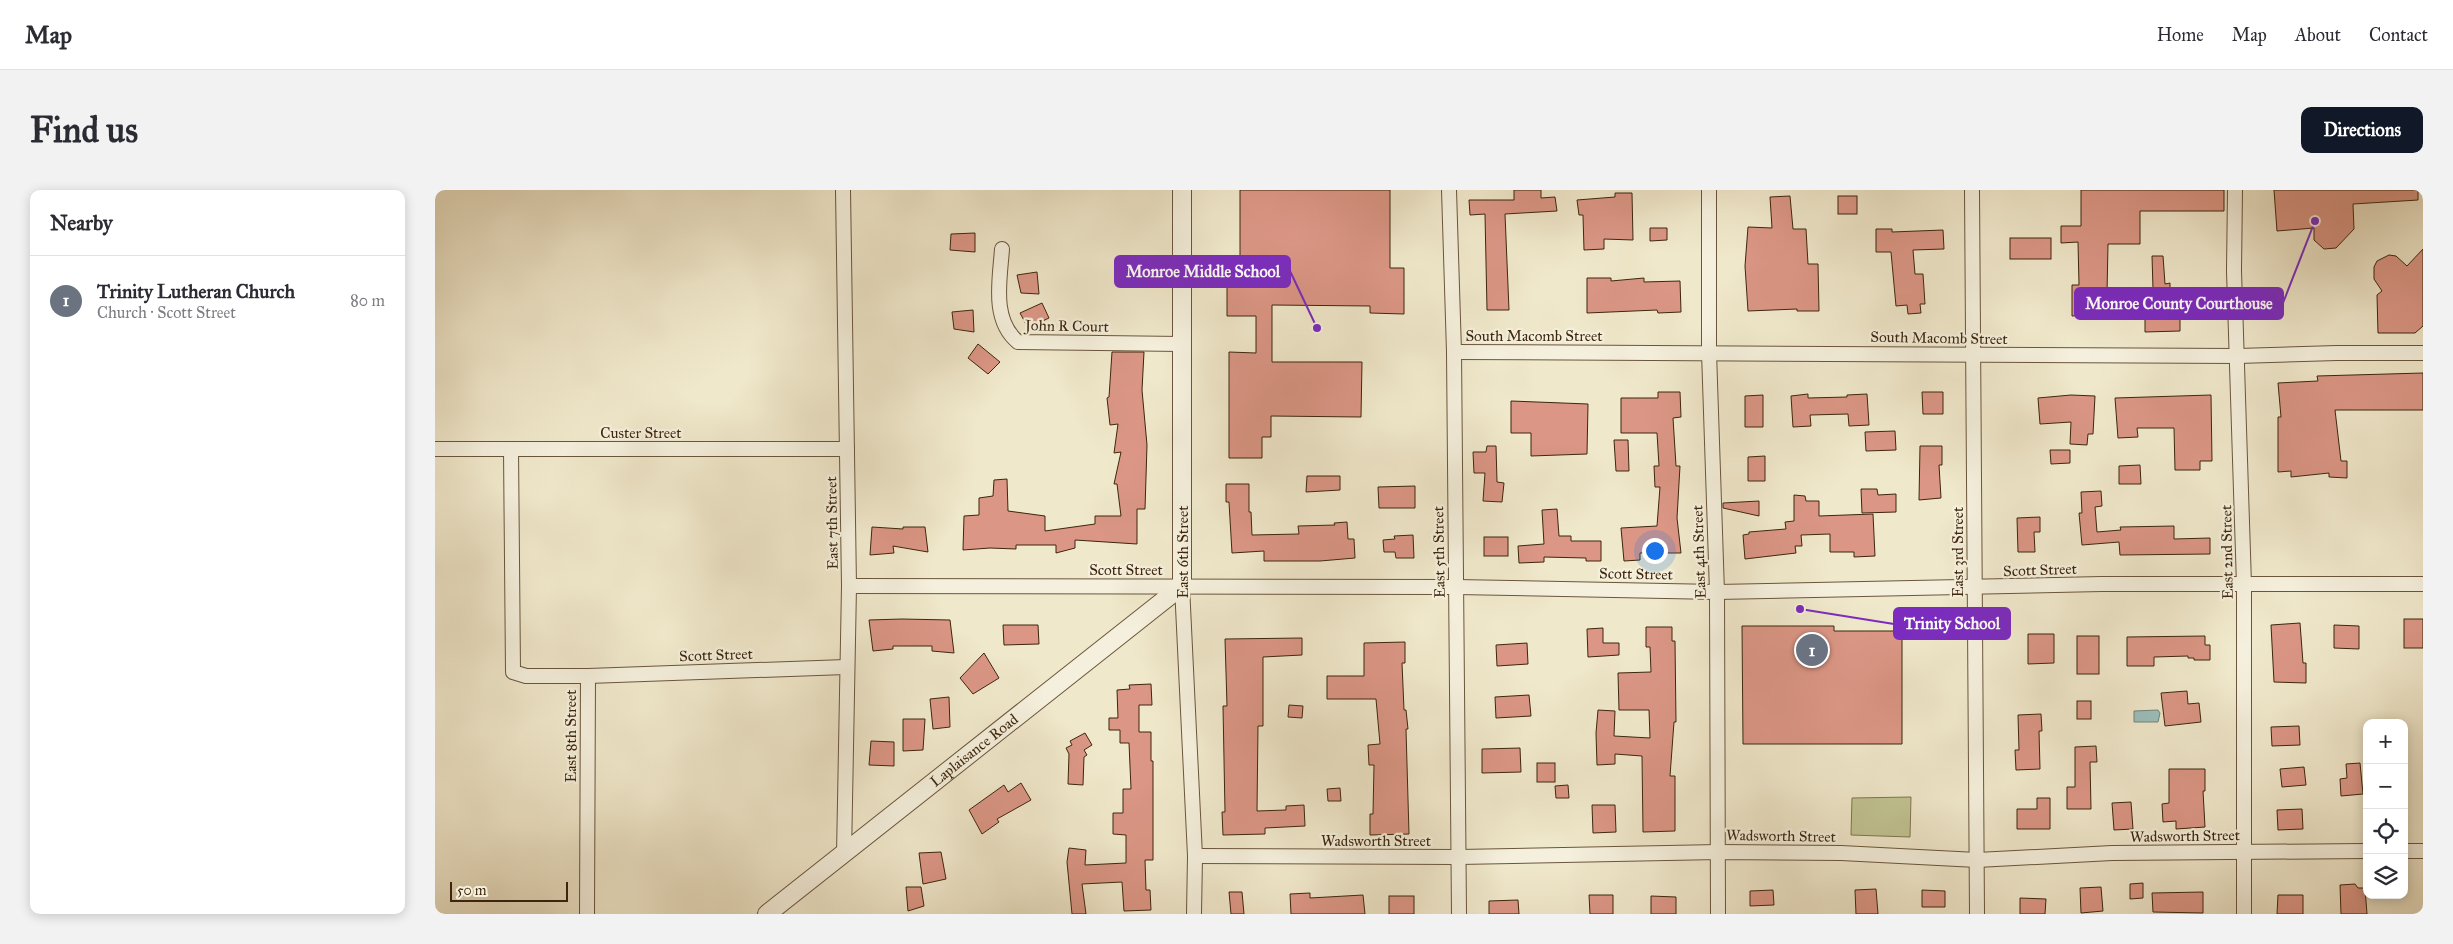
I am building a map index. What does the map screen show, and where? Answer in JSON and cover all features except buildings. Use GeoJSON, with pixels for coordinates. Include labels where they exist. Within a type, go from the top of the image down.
{"type":"FeatureCollection","features":[{"type":"Feature","properties":{"kind":"street","name":"East 7th Street"},"geometry":{"type":"LineString","coordinates":[[843,190],[849,586],[844,855]]}},
{"type":"Feature","properties":{"kind":"street","name":"East 6th Street"},"geometry":{"type":"LineString","coordinates":[[1182,190],[1182,586],[1195,856],[1194,914]]}},
{"type":"Feature","properties":{"kind":"street","name":"East 5th Street"},"geometry":{"type":"LineString","coordinates":[[1449,190],[1454,352],[1459,914]]}},
{"type":"Feature","properties":{"kind":"street","name":"East 4th Street"},"geometry":{"type":"LineString","coordinates":[[1709,190],[1709,352],[1717,592],[1719,914]]}},
{"type":"Feature","properties":{"kind":"street","name":"East 3rd Street"},"geometry":{"type":"LineString","coordinates":[[1972,190],[1977,914]]}},
{"type":"Feature","properties":{"kind":"street","name":"East 2nd Street"},"geometry":{"type":"LineString","coordinates":[[2235,190],[2234,248],[2244,585],[2243,914]]}},
{"type":"Feature","properties":{"kind":"street","name":"John R Court"},"geometry":{"type":"LineString","coordinates":[[1002,249],[999,304],[1001,318],[1018,342],[1183,344]]}},
{"type":"Feature","properties":{"kind":"street","name":"South Macomb Street"},"geometry":{"type":"LineString","coordinates":[[1454,352],[2238,356],[2337,352],[2423,353]]}},
{"type":"Feature","properties":{"kind":"street","name":"East 8th Street"},"geometry":{"type":"LineString","coordinates":[[511,449],[513,672],[526,676],[588,676],[587,914]]}},
{"type":"Feature","properties":{"kind":"street","name":"Custer Street"},"geometry":{"type":"LineString","coordinates":[[435,450],[847,449]]}},
{"type":"Feature","properties":{"kind":"street","name":"Scott Street"},"geometry":{"type":"LineString","coordinates":[[849,586],[1456,587],[1717,592],[2102,584],[2423,584]]}},
{"type":"Feature","properties":{"kind":"street","name":"Laplaisance Road"},"geometry":{"type":"LineString","coordinates":[[767,914],[1182,586]]}},
{"type":"Feature","properties":{"kind":"street","name":"Scott Street"},"geometry":{"type":"LineString","coordinates":[[588,676],[846,667]]}},
{"type":"Feature","properties":{"kind":"street","name":"Wadsworth Street"},"geometry":{"type":"LineString","coordinates":[[1195,856],[1459,857],[1719,852],[1841,854],[1977,860],[2112,853],[2363,851]]}},
{"type":"Feature","properties":{"kind":"street"},"geometry":{"type":"LineString","coordinates":[[2408,851],[2423,851]]}},
{"type":"Feature","properties":{"kind":"green space"},"geometry":{"type":"Polygon","coordinates":[[[1911,797],[1910,837],[1851,835],[1852,798],[1911,797]]]}},
{"type":"Feature","properties":{"kind":"water"},"geometry":{"type":"Polygon","coordinates":[[[2158,710],[2160,713],[2158,722],[2134,722],[2134,711],[2158,710]]]}},
{"type":"Feature","properties":{"kind":"place","name":"Monroe County Courthouse"},"geometry":{"type":"Point","coordinates":[2315,221]}},
{"type":"Feature","properties":{"kind":"place","name":"Monroe Middle School"},"geometry":{"type":"Point","coordinates":[1317,328]}},
{"type":"Feature","properties":{"kind":"place","name":"Trinity School"},"geometry":{"type":"Point","coordinates":[1800,609]}},
{"type":"Feature","properties":{"kind":"place","name":"Trinity Lutheran Church"},"geometry":{"type":"Point","coordinates":[1812,650]}}]}
